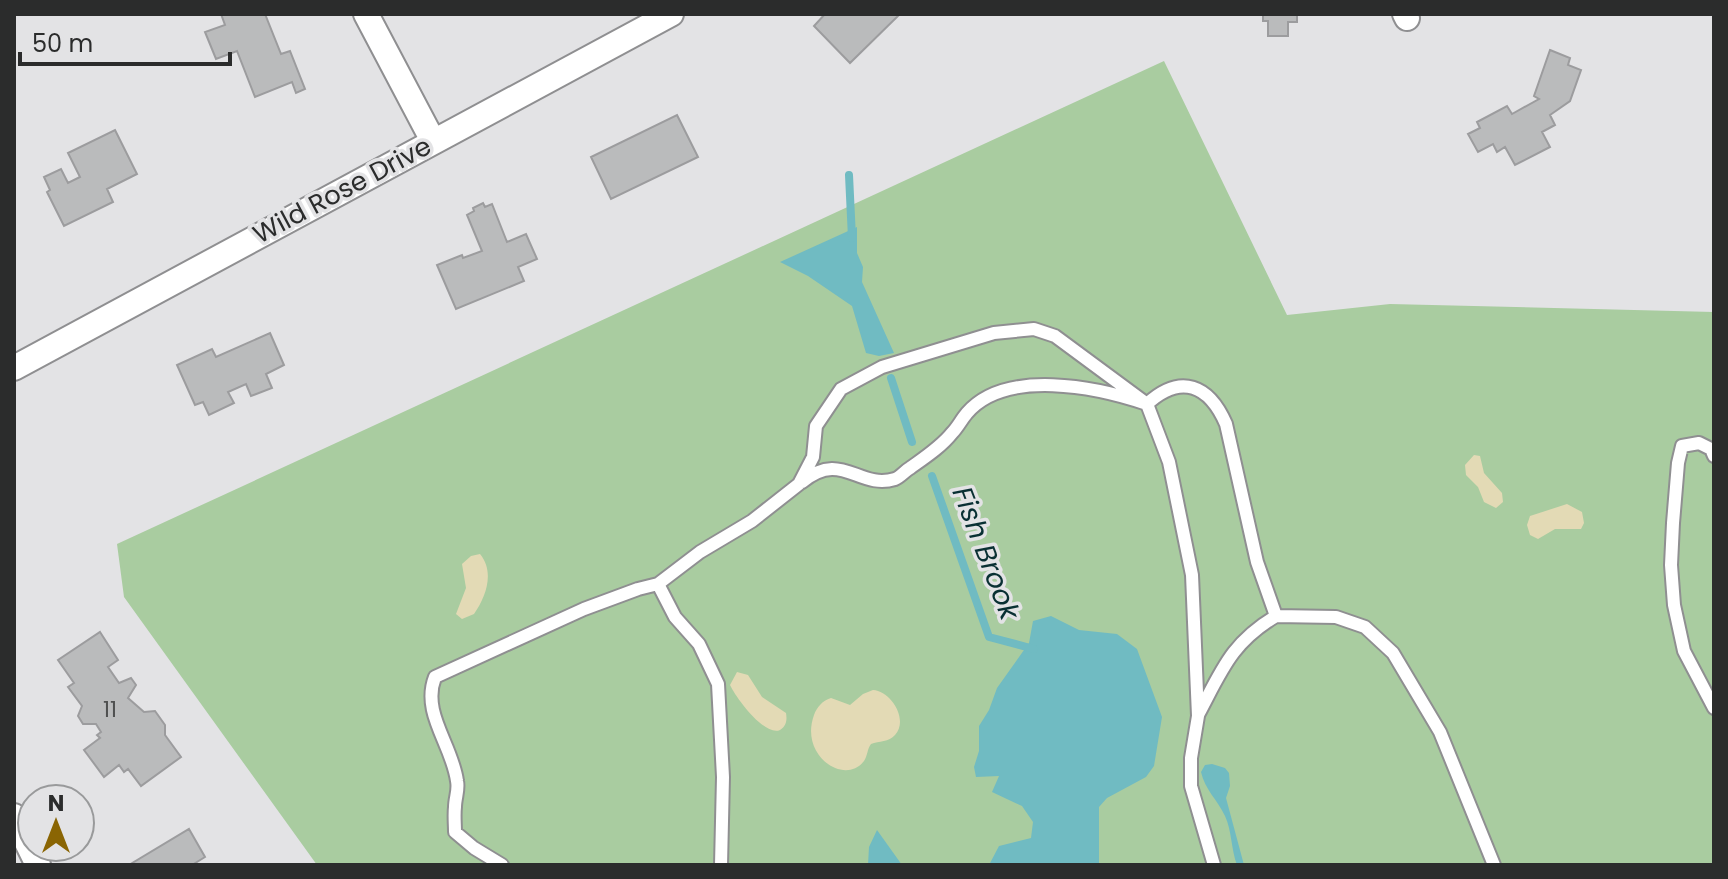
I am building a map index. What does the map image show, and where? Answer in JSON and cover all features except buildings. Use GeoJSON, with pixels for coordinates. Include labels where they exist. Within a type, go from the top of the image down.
{"type":"FeatureCollection","features":[{"type":"Feature","properties":{"kind":"street"},"geometry":{"type":"LineString","coordinates":[[366,14],[433,141]]}},
{"type":"Feature","properties":{"kind":"street","name":"Wild Rose Drive"},"geometry":{"type":"LineString","coordinates":[[14,368],[671,14]]}},
{"type":"Feature","properties":{"kind":"street"},"geometry":{"type":"LineString","coordinates":[[14,816],[38,865]]}},
{"type":"Feature","properties":{"kind":"lane"},"geometry":{"type":"LineString","coordinates":[[799,484],[813,457],[816,426],[841,389],[882,367],[994,333],[1034,329],[1055,336],[1147,404],[1169,462],[1192,575],[1198,716],[1191,758],[1191,786],[1214,865]]}},
{"type":"Feature","properties":{"kind":"lane"},"geometry":{"type":"LineString","coordinates":[[502,865],[455,832],[458,785],[450,750],[431,706],[429,692],[435,677],[584,609],[658,584],[700,552],[752,521],[815,471],[828,468],[872,479],[895,479],[952,435],[977,402],[1000,390],[1025,385],[1102,391],[1147,404]]}},
{"type":"Feature","properties":{"kind":"lane"},"geometry":{"type":"LineString","coordinates":[[1147,404],[1158,394],[1172,388],[1189,387],[1209,395],[1219,407],[1226,424],[1257,562],[1276,616]]}},
{"type":"Feature","properties":{"kind":"lane"},"geometry":{"type":"LineString","coordinates":[[1714,456],[1711,449],[1699,443],[1682,446],[1678,463],[1671,565],[1674,605],[1684,651],[1714,708]]}},
{"type":"Feature","properties":{"kind":"lane"},"geometry":{"type":"LineString","coordinates":[[658,584],[675,617],[699,644],[718,684],[723,777],[721,865]]}},
{"type":"Feature","properties":{"kind":"lane"},"geometry":{"type":"LineString","coordinates":[[1198,716],[1230,656],[1251,631],[1276,616],[1336,617],[1365,627],[1393,653],[1440,732],[1494,865]]}},
{"type":"Feature","properties":{"kind":"green space"},"geometry":{"type":"Polygon","coordinates":[[[1164,61],[1287,315],[1390,304],[1714,312],[1714,865],[317,865],[124,597],[117,544],[1164,61]]]}},
{"type":"Feature","properties":{"kind":"sand"},"geometry":{"type":"Polygon","coordinates":[[[1474,455],[1480,456],[1484,473],[1502,493],[1503,502],[1496,508],[1484,502],[1478,487],[1466,475],[1465,465],[1474,455]]]}},
{"type":"Feature","properties":{"kind":"sand"},"geometry":{"type":"Polygon","coordinates":[[[1567,504],[1582,512],[1584,523],[1581,529],[1555,529],[1538,539],[1530,535],[1527,525],[1530,516],[1567,504]]]}},
{"type":"Feature","properties":{"kind":"sand"},"geometry":{"type":"Polygon","coordinates":[[[480,554],[488,576],[485,592],[474,614],[462,619],[456,614],[466,588],[462,564],[471,556],[480,554]]]}},
{"type":"Feature","properties":{"kind":"sand"},"geometry":{"type":"Polygon","coordinates":[[[737,672],[748,675],[762,697],[786,713],[786,722],[780,730],[774,731],[759,722],[738,698],[730,685],[737,672]]]}},
{"type":"Feature","properties":{"kind":"sand"},"geometry":{"type":"Polygon","coordinates":[[[873,690],[886,695],[896,707],[899,729],[890,739],[871,744],[864,761],[856,768],[846,770],[826,763],[813,743],[811,730],[818,707],[831,698],[850,705],[873,690]]]}},
{"type":"Feature","properties":{"kind":"water"},"geometry":{"type":"Polygon","coordinates":[[[857,227],[862,282],[894,353],[879,356],[866,353],[852,306],[808,276],[780,262],[857,227]]]}},
{"type":"Feature","properties":{"kind":"water"},"geometry":{"type":"Polygon","coordinates":[[[1051,616],[1079,630],[1117,634],[1137,649],[1162,717],[1154,766],[1146,777],[1107,798],[1099,807],[1099,865],[989,865],[999,846],[1031,838],[1033,822],[1022,806],[992,792],[999,776],[976,777],[974,767],[979,751],[979,726],[997,688],[1029,643],[1033,621],[1051,616]]]}},
{"type":"Feature","properties":{"kind":"water"},"geometry":{"type":"Polygon","coordinates":[[[1205,765],[1225,768],[1229,773],[1230,786],[1226,798],[1244,865],[1237,865],[1227,822],[1201,772],[1205,765]]]}},
{"type":"Feature","properties":{"kind":"water"},"geometry":{"type":"Polygon","coordinates":[[[877,830],[902,865],[868,865],[869,847],[877,830]]]}},
{"type":"Feature","properties":{"kind":"waterway","name":"Fish Brook"},"geometry":{"type":"LineString","coordinates":[[849,175],[852,238]]}},
{"type":"Feature","properties":{"kind":"waterway","name":"Fish Brook"},"geometry":{"type":"LineString","coordinates":[[891,378],[912,442]]}},
{"type":"Feature","properties":{"kind":"waterway","name":"Fish Brook"},"geometry":{"type":"LineString","coordinates":[[932,476],[989,637],[1034,649]]}}]}
